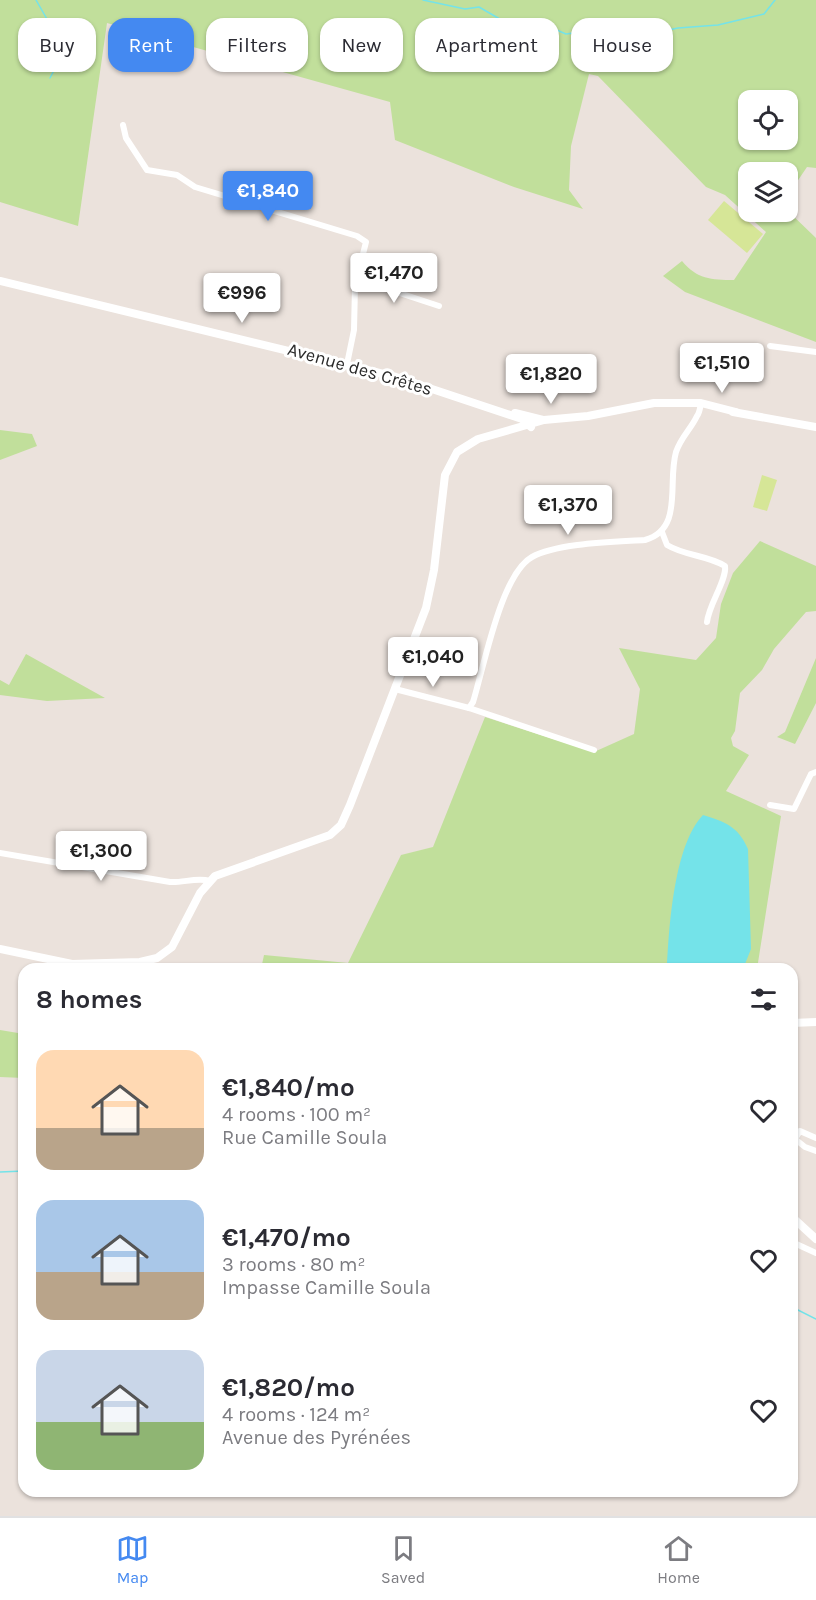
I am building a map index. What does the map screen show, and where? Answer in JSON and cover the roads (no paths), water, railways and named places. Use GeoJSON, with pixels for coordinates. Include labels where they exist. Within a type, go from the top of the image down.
{"type":"FeatureCollection","features":[{"type":"Feature","properties":{"kind":"street"},"geometry":{"type":"LineString","coordinates":[[123,125],[126,138],[147,170],[177,175],[195,188],[357,236],[366,242],[353,297],[354,330],[347,364]]}},
{"type":"Feature","properties":{"kind":"street"},"geometry":{"type":"LineString","coordinates":[[357,279],[439,306]]}},
{"type":"Feature","properties":{"kind":"street","name":"Avenue des Crêtes"},"geometry":{"type":"LineString","coordinates":[[0,281],[412,381],[534,423]]}},
{"type":"Feature","properties":{"kind":"street"},"geometry":{"type":"LineString","coordinates":[[770,346],[816,352]]}},
{"type":"Feature","properties":{"kind":"street"},"geometry":{"type":"LineString","coordinates":[[106,963],[140,962],[158,958],[172,947],[194,903],[209,881],[228,870],[330,835],[338,829],[350,805],[430,592],[447,467],[462,447],[488,436],[534,423],[667,402],[700,405],[816,427]]}},
{"type":"Feature","properties":{"kind":"street","name":"Avenue des Crêtes"},"geometry":{"type":"LineString","coordinates":[[474,404],[534,423]]}},
{"type":"Feature","properties":{"kind":"street"},"geometry":{"type":"LineString","coordinates":[[469,708],[473,702],[508,585],[525,561],[550,550],[645,540],[662,532],[671,515],[672,473],[677,450],[684,434],[697,416],[700,405]]}},
{"type":"Feature","properties":{"kind":"street"},"geometry":{"type":"LineString","coordinates":[[488,436],[517,434],[534,423],[593,420],[622,410]]}},
{"type":"Feature","properties":{"kind":"street"},"geometry":{"type":"LineString","coordinates":[[514,417],[515,430]]}},
{"type":"Feature","properties":{"kind":"street"},"geometry":{"type":"LineString","coordinates":[[662,532],[667,545],[680,553],[717,561],[725,566],[726,574],[716,591],[707,622]]}},
{"type":"Feature","properties":{"kind":"street"},"geometry":{"type":"LineString","coordinates":[[395,689],[469,708],[594,750]]}},
{"type":"Feature","properties":{"kind":"street"},"geometry":{"type":"LineString","coordinates":[[770,805],[794,808],[811,774],[816,772]]}},
{"type":"Feature","properties":{"kind":"street"},"geometry":{"type":"LineString","coordinates":[[0,853],[170,882],[187,883],[202,879],[209,881]]}},
{"type":"Feature","properties":{"kind":"street"},"geometry":{"type":"LineString","coordinates":[[0,949],[67,963]]}},
{"type":"Feature","properties":{"kind":"street"},"geometry":{"type":"LineString","coordinates":[[798,1023],[816,1022]]}},
{"type":"Feature","properties":{"kind":"street"},"geometry":{"type":"LineString","coordinates":[[798,1134],[800,1131],[816,1138]]}},
{"type":"Feature","properties":{"kind":"street"},"geometry":{"type":"LineString","coordinates":[[798,1141],[805,1147],[816,1151]]}},
{"type":"Feature","properties":{"kind":"street"},"geometry":{"type":"LineString","coordinates":[[798,1222],[816,1239]]}},
{"type":"Feature","properties":{"kind":"street"},"geometry":{"type":"LineString","coordinates":[[798,1245],[816,1253]]}},
{"type":"Feature","properties":{"kind":"water"},"geometry":{"type":"Polygon","coordinates":[[[703,815],[718,820],[735,830],[748,849],[751,949],[745,963],[667,963],[669,931],[679,866],[693,829],[703,815]]]}},
{"type":"Feature","properties":{"kind":"waterway"},"geometry":{"type":"LineString","coordinates":[[36,0],[63,47],[61,57],[50,78]]}},
{"type":"Feature","properties":{"kind":"waterway"},"geometry":{"type":"LineString","coordinates":[[423,0],[465,9],[479,7],[505,22],[540,23],[566,34],[612,28],[629,34],[654,33],[678,28],[718,25],[764,14],[775,0]]}},
{"type":"Feature","properties":{"kind":"waterway"},"geometry":{"type":"LineString","coordinates":[[0,1172],[18,1171]]}},
{"type":"Feature","properties":{"kind":"waterway"},"geometry":{"type":"LineString","coordinates":[[798,1310],[816,1319]]}}]}
